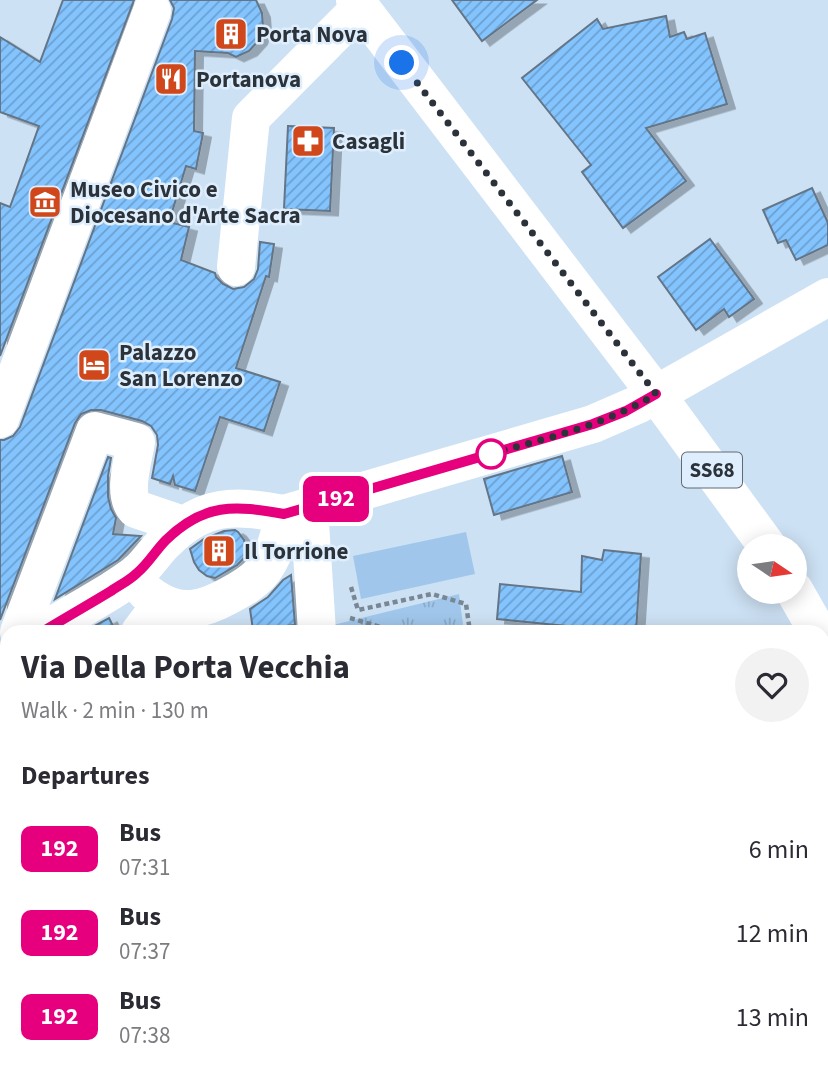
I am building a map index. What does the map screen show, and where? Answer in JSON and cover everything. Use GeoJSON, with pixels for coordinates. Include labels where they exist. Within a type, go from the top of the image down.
{"type":"FeatureCollection","features":[{"type":"Feature","properties":{"kind":"street"},"geometry":{"type":"LineString","coordinates":[[236,267],[251,118],[358,4]]}},
{"type":"Feature","properties":{"kind":"street","name":"SS68"},"geometry":{"type":"LineString","coordinates":[[358,4],[656,394],[758,534]]}},
{"type":"Feature","properties":{"kind":"street"},"geometry":{"type":"LineString","coordinates":[[0,419],[152,11]]}},
{"type":"Feature","properties":{"kind":"street"},"geometry":{"type":"LineString","coordinates":[[54,625],[138,572],[164,541],[183,525],[204,514],[233,507],[296,510],[593,424],[626,411],[828,297]]}},
{"type":"Feature","properties":{"kind":"street"},"geometry":{"type":"LineString","coordinates":[[22,625],[95,431],[136,442],[129,487],[132,506],[183,525]]}},
{"type":"Feature","properties":{"kind":"street"},"geometry":{"type":"LineString","coordinates":[[138,572],[151,617],[203,608],[260,575],[272,558],[279,535],[296,510]]}},
{"type":"Feature","properties":{"kind":"street"},"geometry":{"type":"LineString","coordinates":[[296,510],[316,623]]}},
{"type":"Feature","properties":{"kind":"street"},"geometry":{"type":"LineString","coordinates":[[802,604],[814,625]]}},
{"type":"Feature","properties":{"kind":"path"},"geometry":{"type":"LineString","coordinates":[[351,586],[360,621]]}},
{"type":"Feature","properties":{"kind":"path"},"geometry":{"type":"LineString","coordinates":[[358,610],[432,594],[466,604],[469,625]]}},
{"type":"Feature","properties":{"kind":"green space"},"geometry":{"type":"Polygon","coordinates":[[[466,532],[475,574],[361,599],[353,556],[466,532]]]}},
{"type":"Feature","properties":{"kind":"green space"},"geometry":{"type":"Polygon","coordinates":[[[459,594],[463,625],[333,625],[459,594]]]}},
{"type":"Feature","properties":{"kind":"building"},"geometry":{"type":"Polygon","coordinates":[[[63,0],[134,0],[0,356],[0,203],[10,207],[39,126],[0,112],[0,37],[40,62],[63,0]]]}},
{"type":"Feature","properties":{"kind":"building"},"geometry":{"type":"Polygon","coordinates":[[[170,0],[256,0],[262,13],[263,27],[259,40],[249,51],[236,57],[228,53],[195,51],[194,131],[203,133],[196,169],[186,166],[169,222],[189,227],[181,260],[215,273],[223,284],[233,289],[244,287],[254,279],[258,269],[260,242],[274,244],[269,277],[266,276],[236,368],[280,382],[264,431],[220,417],[195,491],[175,485],[173,476],[170,484],[152,478],[158,445],[157,435],[151,426],[101,410],[81,414],[75,423],[0,620],[0,440],[13,436],[20,427],[172,19],[174,8],[170,0]]]}},
{"type":"Feature","properties":{"kind":"building"},"geometry":{"type":"Polygon","coordinates":[[[452,0],[537,0],[482,41],[452,0]]]}},
{"type":"Feature","properties":{"kind":"building"},"geometry":{"type":"Polygon","coordinates":[[[666,16],[670,37],[684,32],[687,39],[705,33],[727,104],[646,128],[686,181],[623,228],[582,172],[591,165],[522,78],[597,19],[603,29],[666,16]]]}},
{"type":"Feature","properties":{"kind":"building"},"geometry":{"type":"Polygon","coordinates":[[[288,126],[334,128],[330,211],[284,209],[288,126]]]}},
{"type":"Feature","properties":{"kind":"building"},"geometry":{"type":"Polygon","coordinates":[[[812,188],[828,223],[828,245],[796,260],[786,240],[778,243],[763,210],[812,188]]]}},
{"type":"Feature","properties":{"kind":"building"},"geometry":{"type":"Polygon","coordinates":[[[710,239],[754,299],[729,317],[724,309],[696,330],[658,277],[710,239]]]}},
{"type":"Feature","properties":{"kind":"building"},"geometry":{"type":"Polygon","coordinates":[[[562,456],[572,492],[494,515],[484,479],[562,456]]]}},
{"type":"Feature","properties":{"kind":"building"},"geometry":{"type":"Polygon","coordinates":[[[108,457],[111,458],[108,497],[116,518],[113,534],[141,536],[118,560],[55,599],[108,457]]]}},
{"type":"Feature","properties":{"kind":"building","name":"Il Torrione"},"geometry":{"type":"Polygon","coordinates":[[[224,531],[238,532],[244,540],[245,557],[215,578],[207,576],[199,570],[190,549],[204,539],[224,531]]]}},
{"type":"Feature","properties":{"kind":"building"},"geometry":{"type":"Polygon","coordinates":[[[604,550],[641,554],[636,625],[556,625],[497,619],[500,584],[581,592],[582,556],[602,560],[604,550]]]}},
{"type":"Feature","properties":{"kind":"building"},"geometry":{"type":"Polygon","coordinates":[[[291,575],[295,625],[252,625],[250,609],[268,597],[291,575]]]}},
{"type":"Feature","properties":{"kind":"building"},"geometry":{"type":"Polygon","coordinates":[[[109,618],[112,625],[96,625],[109,618]]]}},
{"type":"Feature","properties":{"kind":"bus line","name":"192"},"geometry":{"type":"LineString","coordinates":[[54,625],[138,572],[164,541],[183,525],[204,514],[233,507],[284,514],[593,424],[626,411],[656,394]]}},
{"type":"Feature","properties":{"kind":"place","name":"Porta Nova"},"geometry":{"type":"Point","coordinates":[231,34]}},
{"type":"Feature","properties":{"kind":"place","name":"Portanova"},"geometry":{"type":"Point","coordinates":[171,79]}},
{"type":"Feature","properties":{"kind":"place","name":"Casagli"},"geometry":{"type":"Point","coordinates":[308,141]}},
{"type":"Feature","properties":{"kind":"place","name":"Museo Civico e Diocesano d'Arte Sacra"},"geometry":{"type":"Point","coordinates":[45,202]}},
{"type":"Feature","properties":{"kind":"place","name":"Palazzo San Lorenzo"},"geometry":{"type":"Point","coordinates":[94,365]}},
{"type":"Feature","properties":{"kind":"place","name":"Il Torrione"},"geometry":{"type":"Point","coordinates":[219,551]}},
{"type":"Feature","properties":{"kind":"route"},"geometry":{"type":"LineString","coordinates":[[402,63],[656,394],[626,411],[593,424],[479,457],[491,454]]}}]}
